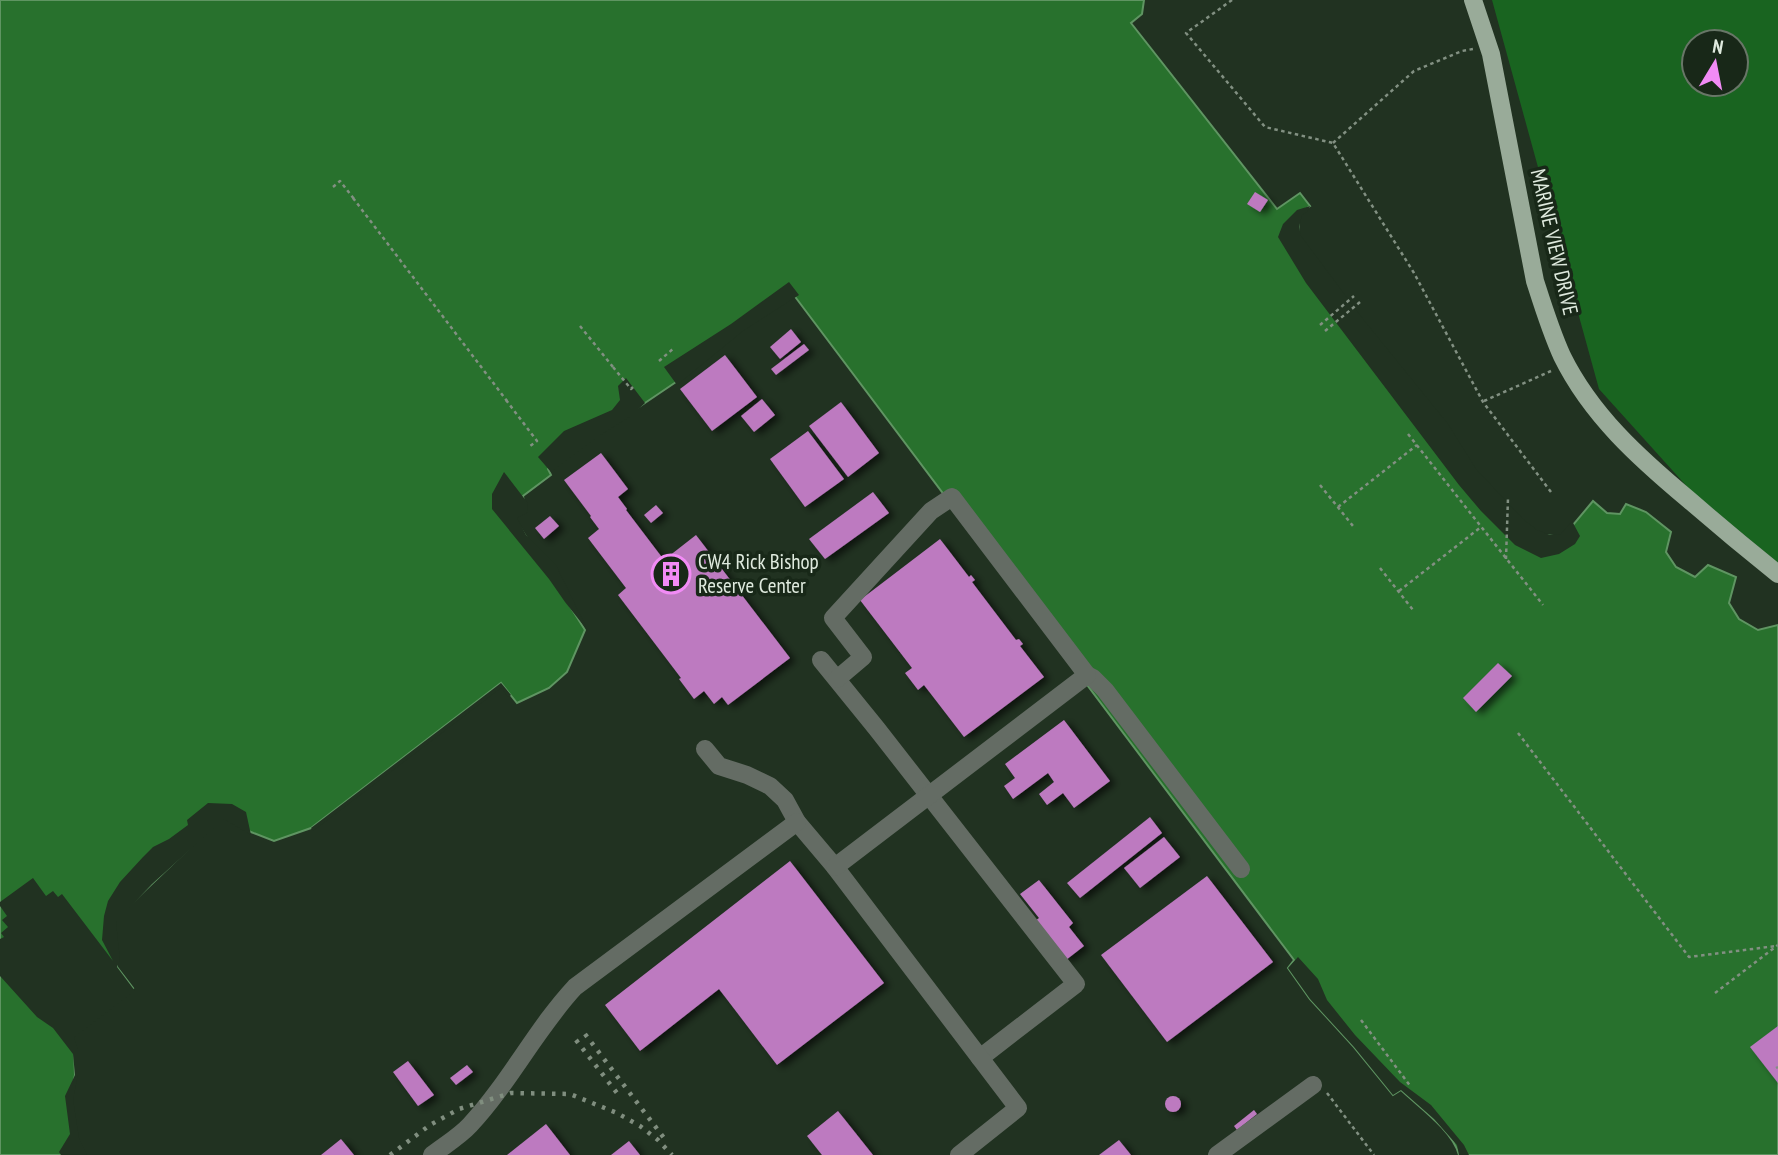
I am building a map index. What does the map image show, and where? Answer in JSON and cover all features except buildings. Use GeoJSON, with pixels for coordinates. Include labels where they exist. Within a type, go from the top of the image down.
{"type":"FeatureCollection","features":[{"type":"Feature","properties":{"kind":"main road","name":"MARINE VIEW DRIVE"},"geometry":{"type":"LineString","coordinates":[[1473,0],[1488,45],[1535,281],[1546,317],[1566,363],[1605,423],[1654,471],[1778,574]]}},
{"type":"Feature","properties":{"kind":"lane"},"geometry":{"type":"LineString","coordinates":[[836,679],[863,657],[833,618],[931,511],[952,497],[1087,675],[1104,690],[1241,869]]}},
{"type":"Feature","properties":{"kind":"lane"},"geometry":{"type":"LineString","coordinates":[[821,660],[1076,984],[980,1058]]}},
{"type":"Feature","properties":{"kind":"lane"},"geometry":{"type":"LineString","coordinates":[[835,867],[1087,675]]}},
{"type":"Feature","properties":{"kind":"lane"},"geometry":{"type":"LineString","coordinates":[[705,749],[719,766],[770,786],[785,800],[797,822],[835,867],[1018,1108],[958,1155]]}},
{"type":"Feature","properties":{"kind":"lane"},"geometry":{"type":"LineString","coordinates":[[432,1155],[468,1127],[493,1099],[556,1007],[575,987],[797,822]]}},
{"type":"Feature","properties":{"kind":"lane"},"geometry":{"type":"LineString","coordinates":[[1217,1155],[1313,1085]]}},
{"type":"Feature","properties":{"kind":"path"},"geometry":{"type":"LineString","coordinates":[[1232,0],[1186,33],[1265,127],[1333,143],[1414,272],[1483,402],[1551,492]]}},
{"type":"Feature","properties":{"kind":"path"},"geometry":{"type":"LineString","coordinates":[[1333,143],[1414,71],[1462,51],[1488,45]]}},
{"type":"Feature","properties":{"kind":"path"},"geometry":{"type":"LineString","coordinates":[[333,187],[341,181],[372,223]]}},
{"type":"Feature","properties":{"kind":"path"},"geometry":{"type":"LineString","coordinates":[[353,198],[537,441],[530,446]]}},
{"type":"Feature","properties":{"kind":"path"},"geometry":{"type":"LineString","coordinates":[[1320,325],[1354,296]]}},
{"type":"Feature","properties":{"kind":"path"},"geometry":{"type":"LineString","coordinates":[[1325,331],[1360,302]]}},
{"type":"Feature","properties":{"kind":"path"},"geometry":{"type":"LineString","coordinates":[[580,326],[631,390],[633,387]]}},
{"type":"Feature","properties":{"kind":"path"},"geometry":{"type":"LineString","coordinates":[[659,361],[674,348]]}},
{"type":"Feature","properties":{"kind":"path"},"geometry":{"type":"LineString","coordinates":[[604,356],[613,367]]}},
{"type":"Feature","properties":{"kind":"path"},"geometry":{"type":"LineString","coordinates":[[1483,402],[1566,363]]}},
{"type":"Feature","properties":{"kind":"path"},"geometry":{"type":"LineString","coordinates":[[499,391],[507,401]]}},
{"type":"Feature","properties":{"kind":"path"},"geometry":{"type":"LineString","coordinates":[[1408,434],[1543,605]]}},
{"type":"Feature","properties":{"kind":"path"},"geometry":{"type":"LineString","coordinates":[[1338,507],[1417,445]]}},
{"type":"Feature","properties":{"kind":"path"},"geometry":{"type":"LineString","coordinates":[[1320,485],[1353,526]]}},
{"type":"Feature","properties":{"kind":"path"},"geometry":{"type":"LineString","coordinates":[[1506,559],[1508,498]]}},
{"type":"Feature","properties":{"kind":"path"},"geometry":{"type":"LineString","coordinates":[[1399,591],[1481,527]]}},
{"type":"Feature","properties":{"kind":"path"},"geometry":{"type":"LineString","coordinates":[[1380,568],[1413,610]]}},
{"type":"Feature","properties":{"kind":"path"},"geometry":{"type":"LineString","coordinates":[[1518,733],[1689,957],[1777,945]]}},
{"type":"Feature","properties":{"kind":"path"},"geometry":{"type":"LineString","coordinates":[[1715,993],[1777,945]]}},
{"type":"Feature","properties":{"kind":"path"},"geometry":{"type":"LineString","coordinates":[[1361,1020],[1411,1087]]}},
{"type":"Feature","properties":{"kind":"path"},"geometry":{"type":"LineString","coordinates":[[1313,1085],[1320,1085],[1374,1155]]}},
{"type":"Feature","properties":{"kind":"shaded area"},"geometry":{"type":"Polygon","coordinates":[[[0,0],[1144,0],[1142,14],[1131,23],[1277,209],[1300,193],[1310,206],[1299,213],[1298,238],[1474,471],[1535,534],[1563,537],[1593,501],[1607,513],[1620,514],[1626,504],[1646,512],[1671,532],[1666,552],[1676,567],[1695,577],[1708,565],[1736,577],[1729,603],[1739,619],[1758,630],[1778,625],[1778,1155],[1459,1155],[1443,1128],[1401,1090],[1393,1095],[1310,999],[1288,968],[1294,960],[793,294],[741,328],[679,380],[606,427],[548,469],[551,475],[523,496],[525,511],[513,516],[585,630],[567,672],[549,688],[517,703],[501,683],[311,828],[274,841],[251,832],[224,815],[113,921],[117,967],[133,988],[71,1035],[75,1075],[70,1099],[75,1139],[84,1155],[0,1155],[0,0]]]}},
{"type":"Feature","properties":{"kind":"shaded area"},"geometry":{"type":"Polygon","coordinates":[[[1492,0],[1778,0],[1778,563],[1691,491],[1599,389],[1492,0]]]}},
{"type":"Feature","properties":{"kind":"pier"},"geometry":{"type":"Polygon","coordinates":[[[1310,206],[1302,215],[1299,227],[1301,236],[1363,319],[1448,424],[1476,469],[1523,519],[1537,530],[1550,535],[1561,534],[1572,521],[1580,536],[1575,544],[1559,554],[1541,558],[1515,545],[1459,485],[1306,283],[1278,237],[1283,224],[1297,210],[1310,206]]]}},
{"type":"Feature","properties":{"kind":"pier"},"geometry":{"type":"Polygon","coordinates":[[[789,282],[799,295],[743,331],[677,385],[664,367],[731,324],[789,282]]]}},
{"type":"Feature","properties":{"kind":"pier"},"geometry":{"type":"Polygon","coordinates":[[[626,378],[645,403],[631,416],[551,472],[538,457],[564,431],[612,410],[620,400],[618,386],[626,378]]]}},
{"type":"Feature","properties":{"kind":"pier"},"geometry":{"type":"Polygon","coordinates":[[[504,472],[527,502],[528,512],[517,518],[526,535],[556,565],[588,631],[492,509],[492,494],[504,472]]]}},
{"type":"Feature","properties":{"kind":"pier"},"geometry":{"type":"Polygon","coordinates":[[[501,683],[511,695],[508,697],[501,688],[313,831],[311,828],[501,683]]]}},
{"type":"Feature","properties":{"kind":"pier"},"geometry":{"type":"Polygon","coordinates":[[[208,803],[232,804],[246,812],[251,835],[224,819],[152,884],[116,922],[120,960],[117,967],[135,991],[74,1037],[78,1049],[78,1075],[73,1099],[79,1138],[87,1155],[61,1155],[59,1152],[70,1134],[65,1096],[75,1075],[73,1054],[53,1028],[37,1017],[0,976],[0,939],[4,937],[1,933],[8,927],[2,920],[7,916],[0,902],[33,878],[46,896],[53,891],[58,897],[62,894],[113,961],[102,940],[108,901],[120,882],[153,847],[188,825],[187,820],[208,803]]]}},
{"type":"Feature","properties":{"kind":"pier"},"geometry":{"type":"Polygon","coordinates":[[[1298,957],[1318,979],[1327,1000],[1355,1035],[1400,1082],[1431,1105],[1469,1155],[1459,1155],[1457,1145],[1434,1119],[1401,1090],[1393,1095],[1310,999],[1288,968],[1298,957]]]}},
{"type":"Feature","properties":{"kind":"railway"},"geometry":{"type":"LineString","coordinates":[[585,1034],[664,1138]]}},
{"type":"Feature","properties":{"kind":"railway"},"geometry":{"type":"LineString","coordinates":[[576,1040],[617,1093]]}},
{"type":"Feature","properties":{"kind":"railway"},"geometry":{"type":"LineString","coordinates":[[390,1155],[430,1125],[459,1109],[511,1093],[570,1094],[617,1113],[640,1126],[672,1155]]}},
{"type":"Feature","properties":{"kind":"place","name":"CW4 Rick Bishop Reserve Center"},"geometry":{"type":"Point","coordinates":[671,574]}}]}
